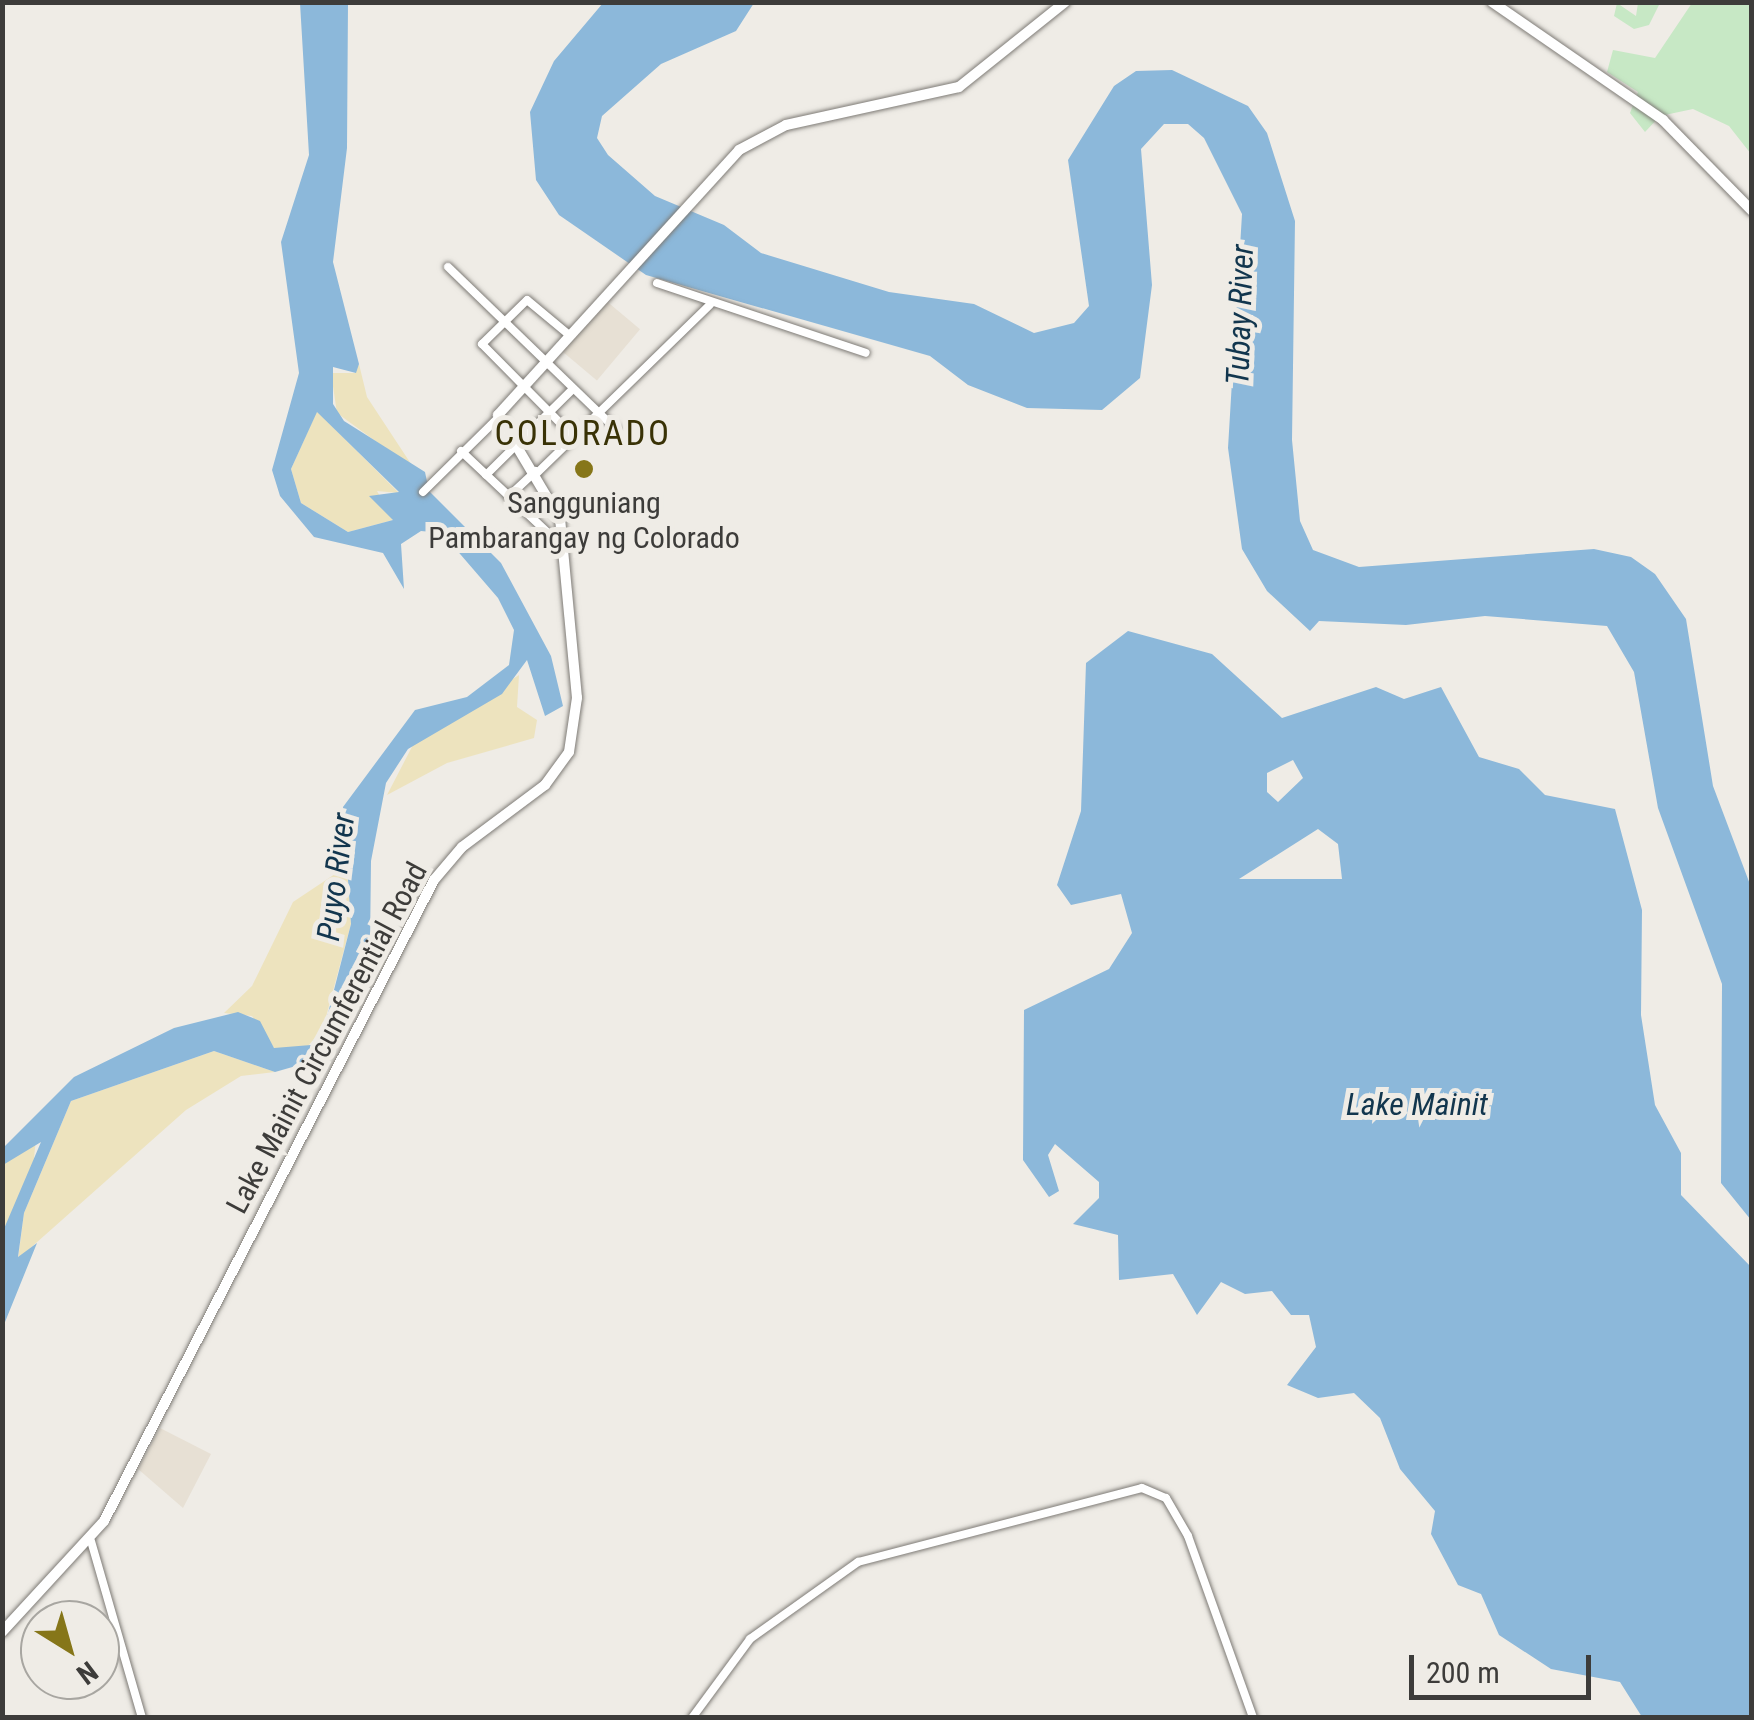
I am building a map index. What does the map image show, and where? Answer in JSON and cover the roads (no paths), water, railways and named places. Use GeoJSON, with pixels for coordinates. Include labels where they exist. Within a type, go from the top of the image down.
{"type":"FeatureCollection","features":[{"type":"Feature","properties":{"kind":"main road"},"geometry":{"type":"LineString","coordinates":[[496,420],[696,190],[772,130],[960,86],[1065,2]]}},
{"type":"Feature","properties":{"kind":"main road"},"geometry":{"type":"LineString","coordinates":[[1492,2],[1662,120],[1752,211]]}},
{"type":"Feature","properties":{"kind":"main road","name":"Lake Mainit Circumferential Road"},"geometry":{"type":"LineString","coordinates":[[2,1632],[90,1541],[434,880],[462,846],[544,786],[569,752],[578,698],[563,546],[536,472],[496,420]]}},
{"type":"Feature","properties":{"kind":"street"},"geometry":{"type":"LineString","coordinates":[[448,267],[618,430]]}},
{"type":"Feature","properties":{"kind":"street"},"geometry":{"type":"LineString","coordinates":[[657,283],[710,305],[866,352]]}},
{"type":"Feature","properties":{"kind":"street"},"geometry":{"type":"LineString","coordinates":[[568,334],[531,300],[500,320],[482,344],[574,436]]}},
{"type":"Feature","properties":{"kind":"street"},"geometry":{"type":"LineString","coordinates":[[508,497],[710,305]]}},
{"type":"Feature","properties":{"kind":"street"},"geometry":{"type":"LineString","coordinates":[[486,475],[573,388]]}},
{"type":"Feature","properties":{"kind":"street"},"geometry":{"type":"LineString","coordinates":[[423,492],[461,450],[496,420]]}},
{"type":"Feature","properties":{"kind":"street"},"geometry":{"type":"LineString","coordinates":[[461,450],[563,546]]}},
{"type":"Feature","properties":{"kind":"street"},"geometry":{"type":"LineString","coordinates":[[692,1718],[750,1639],[858,1562],[1142,1488],[1166,1498],[1199,1558],[1253,1718]]}},
{"type":"Feature","properties":{"kind":"street"},"geometry":{"type":"LineString","coordinates":[[90,1541],[104,1564],[142,1718]]}},
{"type":"Feature","properties":{"kind":"water"},"geometry":{"type":"Polygon","coordinates":[[[300,3],[348,3],[347,148],[333,262],[359,364],[356,373],[333,367],[333,404],[344,421],[425,472],[429,491],[501,563],[551,656],[563,706],[545,716],[527,660],[502,694],[408,749],[386,783],[371,861],[370,945],[342,1024],[317,1060],[275,1072],[214,1051],[71,1101],[24,1213],[18,1257],[37,1243],[3,1327],[3,1231],[41,1142],[3,1165],[3,1148],[74,1077],[174,1028],[238,1012],[260,1021],[274,1048],[311,1045],[326,1021],[351,924],[343,807],[415,710],[467,697],[509,665],[514,630],[498,598],[442,533],[421,531],[401,544],[404,589],[383,553],[314,537],[280,496],[272,470],[299,373],[281,242],[309,155],[300,3]],[[317,412],[291,469],[301,503],[348,532],[393,520],[369,496],[399,492],[317,412]]]}},
{"type":"Feature","properties":{"kind":"water","name":"Tubay River"},"geometry":{"type":"Polygon","coordinates":[[[603,3],[754,3],[736,31],[661,64],[602,116],[597,138],[608,155],[655,196],[724,225],[761,253],[889,292],[974,304],[1034,333],[1074,323],[1089,306],[1068,160],[1114,86],[1136,71],[1172,70],[1248,106],[1267,133],[1295,221],[1292,440],[1300,521],[1313,550],[1359,567],[1594,549],[1631,557],[1655,574],[1686,619],[1713,786],[1751,887],[1751,1220],[1721,1183],[1722,984],[1658,808],[1634,672],[1607,626],[1485,616],[1406,625],[1319,621],[1310,631],[1267,591],[1242,549],[1228,448],[1242,214],[1204,138],[1188,124],[1164,124],[1141,149],[1152,285],[1140,378],[1102,410],[1027,408],[968,385],[930,356],[646,275],[559,215],[536,180],[530,112],[554,61],[603,3]]]}},
{"type":"Feature","properties":{"kind":"water","name":"Lake Mainit"},"geometry":{"type":"Polygon","coordinates":[[[1128,631],[1212,654],[1282,718],[1376,687],[1404,699],[1441,687],[1479,757],[1519,769],[1545,795],[1615,809],[1642,910],[1641,1015],[1655,1105],[1681,1153],[1681,1195],[1751,1267],[1751,1717],[1642,1717],[1620,1682],[1551,1669],[1499,1635],[1481,1594],[1458,1585],[1431,1534],[1435,1511],[1400,1469],[1380,1418],[1354,1393],[1318,1398],[1287,1385],[1316,1347],[1309,1315],[1291,1315],[1272,1291],[1245,1294],[1221,1282],[1197,1315],[1173,1274],[1119,1280],[1118,1235],[1073,1224],[1099,1198],[1099,1182],[1055,1144],[1048,1155],[1059,1191],[1049,1197],[1023,1160],[1024,1010],[1109,969],[1132,933],[1121,894],[1071,905],[1057,885],[1081,811],[1086,663],[1128,631]],[[1293,760],[1267,773],[1267,792],[1278,802],[1303,778],[1293,760]],[[1318,829],[1239,879],[1342,879],[1338,844],[1318,829]]]}},
{"type":"Feature","properties":{"kind":"place","name":"Sangguniang Pambarangay ng Colorado"},"geometry":{"type":"Point","coordinates":[584,469]}},
{"type":"Feature","properties":{"kind":"district","name":"COLORADO"},"geometry":{"type":"Point","coordinates":[583,434]}},
{"type":"Feature","properties":{"kind":"water label","name":"Puyo River"},"geometry":{"type":"Point","coordinates":[336,877]}}]}
